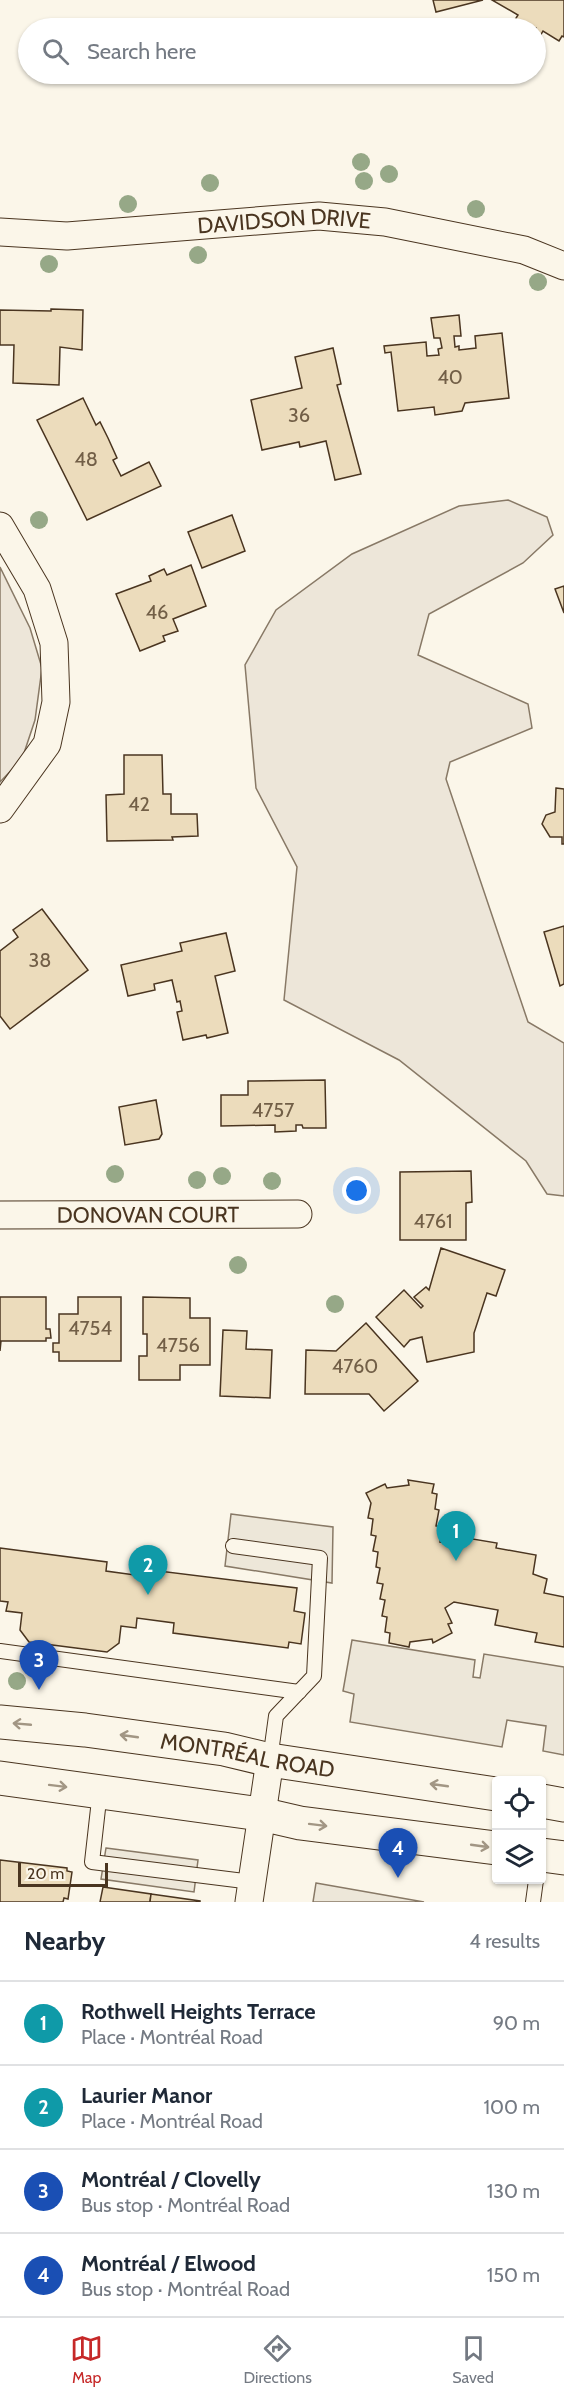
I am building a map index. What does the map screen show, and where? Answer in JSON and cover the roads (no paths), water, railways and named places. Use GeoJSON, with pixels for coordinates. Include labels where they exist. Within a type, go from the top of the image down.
{"type":"FeatureCollection","features":[{"type":"Feature","properties":{"kind":"main road","name":"MONTRÉAL ROAD"},"geometry":{"type":"LineString","coordinates":[[0,1722],[85,1730],[224,1749],[270,1760],[492,1793]]}},
{"type":"Feature","properties":{"kind":"main road"},"geometry":{"type":"LineString","coordinates":[[0,1778],[261,1814],[300,1823],[492,1847]]}},
{"type":"Feature","properties":{"kind":"main road"},"geometry":{"type":"LineString","coordinates":[[546,1802],[564,1805]]}},
{"type":"Feature","properties":{"kind":"main road"},"geometry":{"type":"LineString","coordinates":[[546,1856],[564,1858]]}},
{"type":"Feature","properties":{"kind":"street","name":"DAVIDSON DRIVE"},"geometry":{"type":"LineString","coordinates":[[0,232],[68,236],[318,216],[385,222],[514,248],[564,267]]}},
{"type":"Feature","properties":{"kind":"street"},"geometry":{"type":"LineString","coordinates":[[0,526],[37,589],[54,643],[56,702],[47,744],[0,809]]}},
{"type":"Feature","properties":{"kind":"street","name":"DONOVAN COURT"},"geometry":{"type":"LineString","coordinates":[[0,1215],[298,1214]]}},
{"type":"Feature","properties":{"kind":"street"},"geometry":{"type":"LineString","coordinates":[[250,1892],[270,1760]]}},
{"type":"Feature","properties":{"kind":"lane"},"geometry":{"type":"LineString","coordinates":[[233,1546],[320,1558],[314,1676],[276,1716],[270,1760]]}},
{"type":"Feature","properties":{"kind":"lane"},"geometry":{"type":"LineString","coordinates":[[0,1652],[299,1692]]}},
{"type":"Feature","properties":{"kind":"lane"},"geometry":{"type":"LineString","coordinates":[[100,1791],[92,1862],[250,1892]]}},
{"type":"Feature","properties":{"kind":"lane"},"geometry":{"type":"LineString","coordinates":[[533,1902],[535,1884]]}},
{"type":"Feature","properties":{"kind":"place","name":"Rothwell Heights Terrace"},"geometry":{"type":"Point","coordinates":[456,1561]}},
{"type":"Feature","properties":{"kind":"place","name":"Laurier Manor"},"geometry":{"type":"Point","coordinates":[148,1595]}},
{"type":"Feature","properties":{"kind":"place","name":"Montréal / Clovelly"},"geometry":{"type":"Point","coordinates":[39,1690]}},
{"type":"Feature","properties":{"kind":"place","name":"Montréal / Elwood"},"geometry":{"type":"Point","coordinates":[398,1878]}}]}
